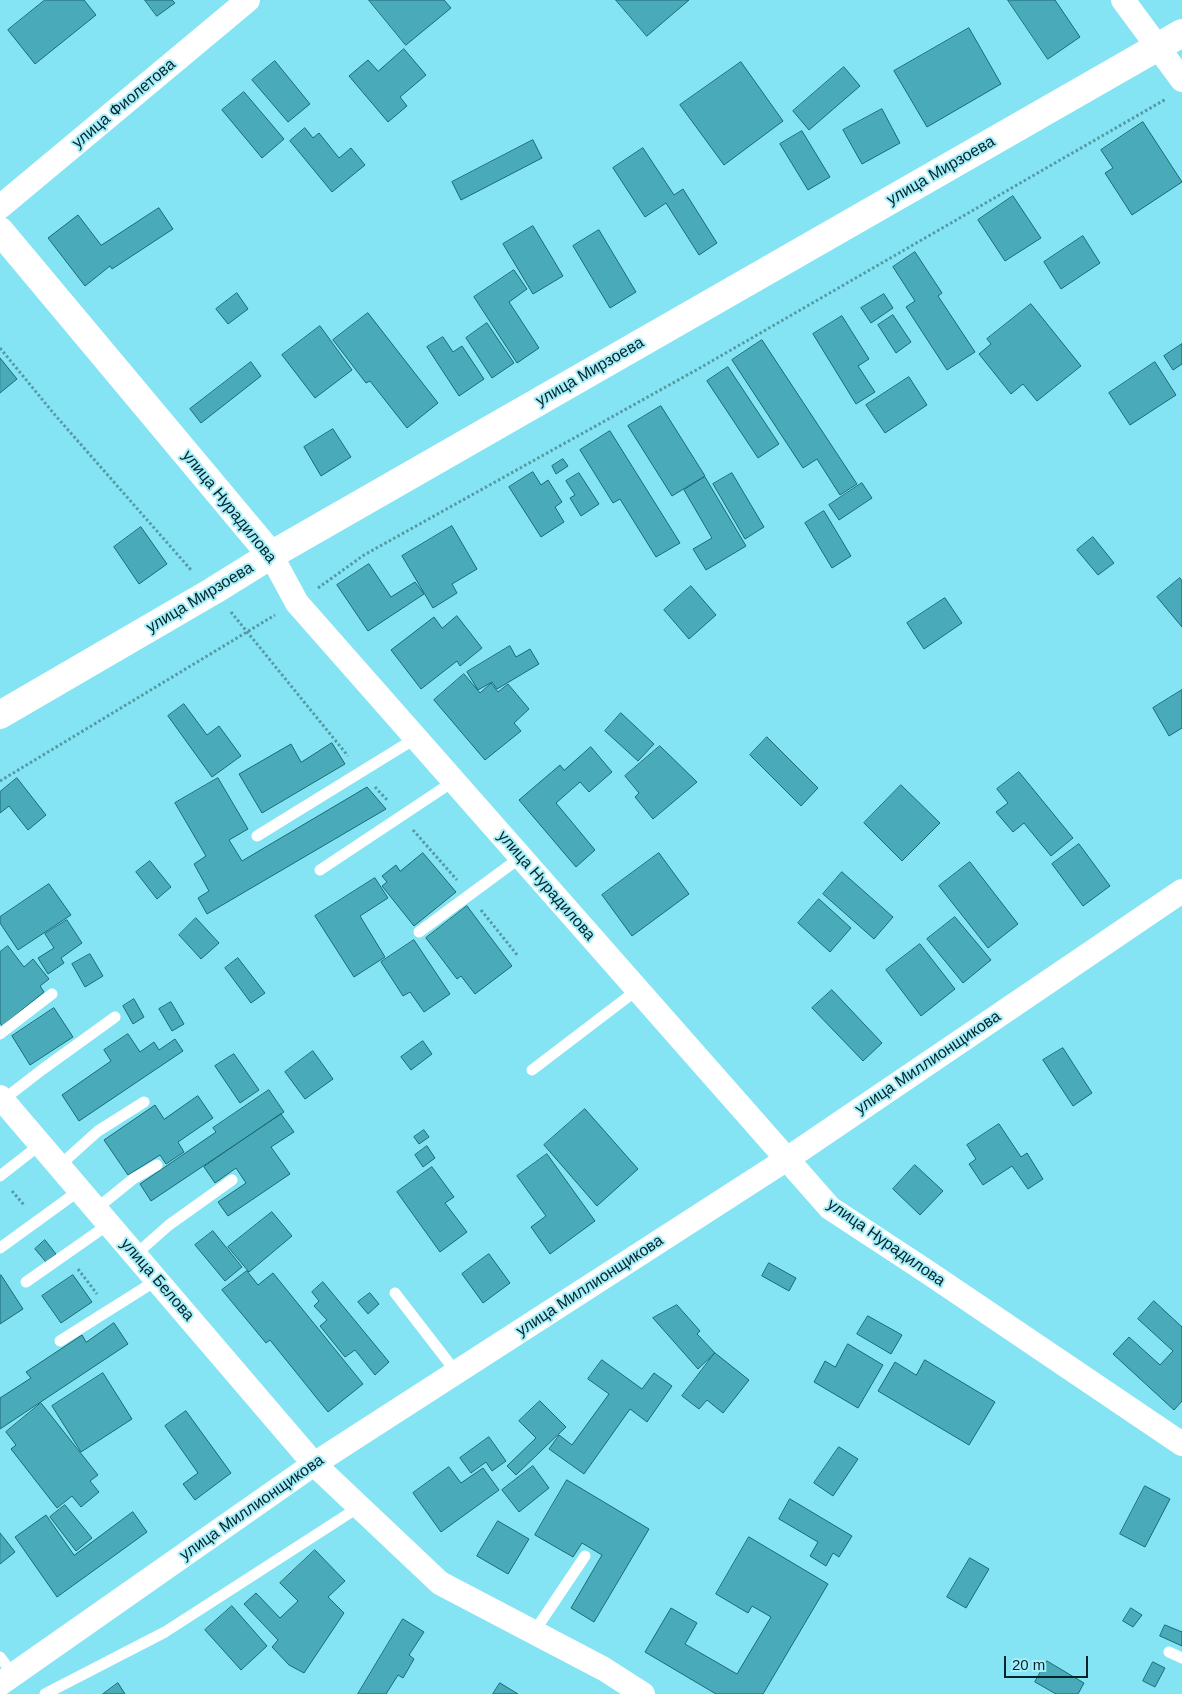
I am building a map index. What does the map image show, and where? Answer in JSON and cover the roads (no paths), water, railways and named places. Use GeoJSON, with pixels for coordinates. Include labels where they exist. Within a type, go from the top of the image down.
{"type":"FeatureCollection","features":[{"type":"Feature","properties":{"kind":"street","name":"улица Фиолетова"},"geometry":{"type":"LineString","coordinates":[[0,207],[248,0]]}},
{"type":"Feature","properties":{"kind":"street"},"geometry":{"type":"LineString","coordinates":[[1123,0],[1158,46],[1178,88]]}},
{"type":"Feature","properties":{"kind":"street","name":"улица Мирзоева"},"geometry":{"type":"LineString","coordinates":[[0,715],[213,591],[271,555],[1182,33]]}},
{"type":"Feature","properties":{"kind":"street","name":"улица Нурадилова"},"geometry":{"type":"LineString","coordinates":[[0,231],[271,555],[297,603],[830,1208],[1182,1444]]}},
{"type":"Feature","properties":{"kind":"street","name":"улица Миллионщикова"},"geometry":{"type":"LineString","coordinates":[[4,1672],[314,1464],[787,1159],[1182,891]]}},
{"type":"Feature","properties":{"kind":"street","name":"улица Белова"},"geometry":{"type":"LineString","coordinates":[[2,1099],[314,1464],[440,1583],[604,1669],[643,1694]]}},
{"type":"Feature","properties":{"kind":"lane"},"geometry":{"type":"LineString","coordinates":[[257,836],[416,738]]}},
{"type":"Feature","properties":{"kind":"lane"},"geometry":{"type":"LineString","coordinates":[[320,870],[454,781]]}},
{"type":"Feature","properties":{"kind":"lane"},"geometry":{"type":"LineString","coordinates":[[419,932],[521,857]]}},
{"type":"Feature","properties":{"kind":"lane"},"geometry":{"type":"LineString","coordinates":[[532,1070],[638,990]]}},
{"type":"Feature","properties":{"kind":"lane"},"geometry":{"type":"LineString","coordinates":[[0,1034],[52,994]]}},
{"type":"Feature","properties":{"kind":"lane"},"geometry":{"type":"LineString","coordinates":[[2,1099],[116,1017]]}},
{"type":"Feature","properties":{"kind":"lane"},"geometry":{"type":"LineString","coordinates":[[59,1166],[98,1131],[144,1102]]}},
{"type":"Feature","properties":{"kind":"lane"},"geometry":{"type":"LineString","coordinates":[[0,1176],[41,1144]]}},
{"type":"Feature","properties":{"kind":"lane"},"geometry":{"type":"LineString","coordinates":[[26,1282],[102,1217],[133,1179],[157,1164]]}},
{"type":"Feature","properties":{"kind":"lane"},"geometry":{"type":"LineString","coordinates":[[136,1255],[169,1225],[232,1180]]}},
{"type":"Feature","properties":{"kind":"lane"},"geometry":{"type":"LineString","coordinates":[[0,1248],[80,1190]]}},
{"type":"Feature","properties":{"kind":"lane"},"geometry":{"type":"LineString","coordinates":[[60,1342],[157,1280]]}},
{"type":"Feature","properties":{"kind":"lane"},"geometry":{"type":"LineString","coordinates":[[394,1293],[456,1372]]}},
{"type":"Feature","properties":{"kind":"lane"},"geometry":{"type":"LineString","coordinates":[[45,1694],[165,1632],[359,1507]]}},
{"type":"Feature","properties":{"kind":"lane"},"geometry":{"type":"LineString","coordinates":[[534,1632],[585,1556]]}},
{"type":"Feature","properties":{"kind":"lane"},"geometry":{"type":"LineString","coordinates":[[1169,1652],[1182,1658]]}}]}
